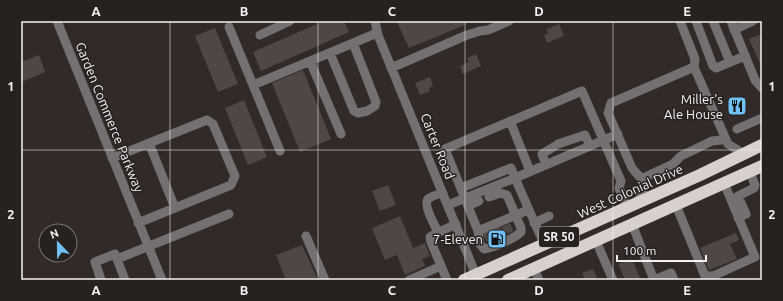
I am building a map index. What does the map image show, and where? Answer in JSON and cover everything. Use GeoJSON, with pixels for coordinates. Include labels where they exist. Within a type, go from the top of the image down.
{"type":"FeatureCollection","features":[{"type":"Feature","properties":{"kind":"highway","name":"West Colonial Drive"},"geometry":{"type":"LineString","coordinates":[[464,280],[477,277],[544,244],[762,145]]}},
{"type":"Feature","properties":{"kind":"highway","name":"SR 50"},"geometry":{"type":"LineString","coordinates":[[508,280],[536,274],[596,241],[758,168]]}},
{"type":"Feature","properties":{"kind":"highway"},"geometry":{"type":"LineString","coordinates":[[632,224],[632,216],[640,201]]}},
{"type":"Feature","properties":{"kind":"highway"},"geometry":{"type":"LineString","coordinates":[[596,241],[617,224],[623,217],[627,207]]}},
{"type":"Feature","properties":{"kind":"street","name":"Garden Commerce Parkway"},"geometry":{"type":"LineString","coordinates":[[57,21],[162,280]]}},
{"type":"Feature","properties":{"kind":"street"},"geometry":{"type":"LineString","coordinates":[[260,34],[290,21]]}},
{"type":"Feature","properties":{"kind":"street","name":"Carter Road"},"geometry":{"type":"LineString","coordinates":[[375,21],[377,33],[477,277]]}},
{"type":"Feature","properties":{"kind":"street"},"geometry":{"type":"LineString","coordinates":[[392,68],[467,35],[488,30],[509,21]]}},
{"type":"Feature","properties":{"kind":"street"},"geometry":{"type":"LineString","coordinates":[[680,21],[695,59],[694,67],[727,142],[723,164]]}},
{"type":"Feature","properties":{"kind":"street"},"geometry":{"type":"LineString","coordinates":[[696,21],[713,66],[716,68],[745,56]]}},
{"type":"Feature","properties":{"kind":"street"},"geometry":{"type":"LineString","coordinates":[[713,21],[730,62]]}},
{"type":"Feature","properties":{"kind":"street"},"geometry":{"type":"LineString","coordinates":[[730,21],[755,80],[762,88]]}},
{"type":"Feature","properties":{"kind":"street"},"geometry":{"type":"LineString","coordinates":[[734,30],[753,21]]}},
{"type":"Feature","properties":{"kind":"street"},"geometry":{"type":"LineString","coordinates":[[229,27],[254,85],[280,152]]}},
{"type":"Feature","properties":{"kind":"street"},"geometry":{"type":"LineString","coordinates":[[254,85],[377,33]]}},
{"type":"Feature","properties":{"kind":"street"},"geometry":{"type":"LineString","coordinates":[[330,53],[354,111],[358,114],[367,111],[375,106],[376,102],[353,43]]}},
{"type":"Feature","properties":{"kind":"street"},"geometry":{"type":"LineString","coordinates":[[310,61],[341,134]]}},
{"type":"Feature","properties":{"kind":"street"},"geometry":{"type":"LineString","coordinates":[[661,192],[644,182],[632,168],[608,112],[611,103],[694,67]]}},
{"type":"Feature","properties":{"kind":"street"},"geometry":{"type":"LineString","coordinates":[[487,236],[467,202],[445,149],[582,91],[620,181],[619,188],[627,207]]}},
{"type":"Feature","properties":{"kind":"street"},"geometry":{"type":"LineString","coordinates":[[737,129],[762,118]]}},
{"type":"Feature","properties":{"kind":"street"},"geometry":{"type":"LineString","coordinates":[[112,158],[207,120],[213,124],[235,176],[231,185],[138,223]]}},
{"type":"Feature","properties":{"kind":"street"},"geometry":{"type":"LineString","coordinates":[[510,121],[530,171]]}},
{"type":"Feature","properties":{"kind":"street"},"geometry":{"type":"LineString","coordinates":[[467,202],[530,171],[618,134]]}},
{"type":"Feature","properties":{"kind":"street"},"geometry":{"type":"LineString","coordinates":[[546,165],[542,154],[554,147],[553,152],[568,145],[570,141],[585,135],[590,146]]}},
{"type":"Feature","properties":{"kind":"street"},"geometry":{"type":"LineString","coordinates":[[640,201],[644,182],[673,164],[681,156],[712,142],[721,140],[727,142],[744,154]]}},
{"type":"Feature","properties":{"kind":"street"},"geometry":{"type":"LineString","coordinates":[[149,143],[175,208]]}},
{"type":"Feature","properties":{"kind":"street"},"geometry":{"type":"LineString","coordinates":[[461,188],[511,168],[544,244]]}},
{"type":"Feature","properties":{"kind":"street"},"geometry":{"type":"LineString","coordinates":[[738,218],[746,214],[738,196],[754,188],[758,168]]}},
{"type":"Feature","properties":{"kind":"street"},"geometry":{"type":"LineString","coordinates":[[676,204],[705,276],[713,276],[755,257],[724,183]]}},
{"type":"Feature","properties":{"kind":"street"},"geometry":{"type":"LineString","coordinates":[[438,232],[429,212],[427,201],[429,198],[443,193]]}},
{"type":"Feature","properties":{"kind":"street"},"geometry":{"type":"LineString","coordinates":[[487,236],[507,229],[522,232],[507,196],[500,193],[489,197]]}},
{"type":"Feature","properties":{"kind":"street"},"geometry":{"type":"LineString","coordinates":[[448,205],[478,201]]}},
{"type":"Feature","properties":{"kind":"street"},"geometry":{"type":"LineString","coordinates":[[487,236],[507,229],[516,215],[528,210]]}},
{"type":"Feature","properties":{"kind":"street"},"geometry":{"type":"LineString","coordinates":[[117,259],[230,214]]}},
{"type":"Feature","properties":{"kind":"street"},"geometry":{"type":"LineString","coordinates":[[534,223],[550,216]]}},
{"type":"Feature","properties":{"kind":"street"},"geometry":{"type":"LineString","coordinates":[[447,280],[430,237],[456,224]]}},
{"type":"Feature","properties":{"kind":"street"},"geometry":{"type":"LineString","coordinates":[[632,224],[654,280],[671,273],[674,280]]}},
{"type":"Feature","properties":{"kind":"street"},"geometry":{"type":"LineString","coordinates":[[306,236],[325,280]]}},
{"type":"Feature","properties":{"kind":"street"},"geometry":{"type":"LineString","coordinates":[[596,241],[614,280]]}},
{"type":"Feature","properties":{"kind":"street"},"geometry":{"type":"LineString","coordinates":[[102,280],[94,262],[115,254],[124,280]]}},
{"type":"Feature","properties":{"kind":"street"},"geometry":{"type":"LineString","coordinates":[[409,280],[441,266]]}},
{"type":"Feature","properties":{"kind":"building"},"geometry":{"type":"Polygon","coordinates":[[[324,21],[344,21],[349,32],[261,71],[253,52],[324,21]]]}},
{"type":"Feature","properties":{"kind":"building"},"geometry":{"type":"Polygon","coordinates":[[[464,21],[465,25],[409,48],[397,22],[464,21]]]}},
{"type":"Feature","properties":{"kind":"building"},"geometry":{"type":"Polygon","coordinates":[[[559,24],[564,36],[547,43],[544,35],[548,33],[547,29],[559,24]]]}},
{"type":"Feature","properties":{"kind":"building"},"geometry":{"type":"Polygon","coordinates":[[[215,28],[238,84],[218,92],[195,36],[215,28]]]}},
{"type":"Feature","properties":{"kind":"building"},"geometry":{"type":"Polygon","coordinates":[[[762,34],[762,68],[749,39],[762,34]]]}},
{"type":"Feature","properties":{"kind":"building"},"geometry":{"type":"Polygon","coordinates":[[[476,54],[481,66],[463,74],[460,66],[469,62],[467,58],[476,54]]]}},
{"type":"Feature","properties":{"kind":"building"},"geometry":{"type":"Polygon","coordinates":[[[39,55],[45,72],[21,82],[21,62],[39,55]]]}},
{"type":"Feature","properties":{"kind":"building"},"geometry":{"type":"Polygon","coordinates":[[[303,70],[331,139],[300,152],[272,83],[303,70]]]}},
{"type":"Feature","properties":{"kind":"building"},"geometry":{"type":"Polygon","coordinates":[[[430,77],[433,86],[429,88],[430,91],[420,95],[415,83],[430,77]]]}},
{"type":"Feature","properties":{"kind":"building"},"geometry":{"type":"Polygon","coordinates":[[[244,100],[267,157],[248,165],[225,108],[244,100]]]}},
{"type":"Feature","properties":{"kind":"building"},"geometry":{"type":"Polygon","coordinates":[[[388,185],[396,205],[380,211],[372,191],[388,185]]]}},
{"type":"Feature","properties":{"kind":"building"},"geometry":{"type":"Polygon","coordinates":[[[400,216],[413,248],[425,243],[430,256],[422,259],[425,266],[405,275],[397,255],[385,260],[372,228],[400,216]]]}},
{"type":"Feature","properties":{"kind":"building"},"geometry":{"type":"Polygon","coordinates":[[[736,233],[739,240],[730,244],[737,259],[709,270],[700,248],[736,233]]]}},
{"type":"Feature","properties":{"kind":"building"},"geometry":{"type":"Polygon","coordinates":[[[302,245],[318,280],[286,280],[276,255],[302,245]]]}},
{"type":"Feature","properties":{"kind":"building"},"geometry":{"type":"Polygon","coordinates":[[[632,259],[641,280],[625,280],[618,264],[632,259]]]}},
{"type":"Feature","properties":{"kind":"building"},"geometry":{"type":"Polygon","coordinates":[[[593,269],[598,280],[585,280],[582,273],[593,269]]]}},
{"type":"Feature","properties":{"kind":"tunnel"},"geometry":{"type":"LineString","coordinates":[[506,225],[509,233]]}},
{"type":"Feature","properties":{"kind":"tunnel"},"geometry":{"type":"LineString","coordinates":[[496,228],[500,237]]}},
{"type":"Feature","properties":{"kind":"tunnel"},"geometry":{"type":"LineString","coordinates":[[487,232],[491,241]]}},
{"type":"Feature","properties":{"kind":"place","name":"Miller's Ale House"},"geometry":{"type":"Point","coordinates":[737,106]}},
{"type":"Feature","properties":{"kind":"place","name":"7-Eleven"},"geometry":{"type":"Point","coordinates":[497,239]}}]}
